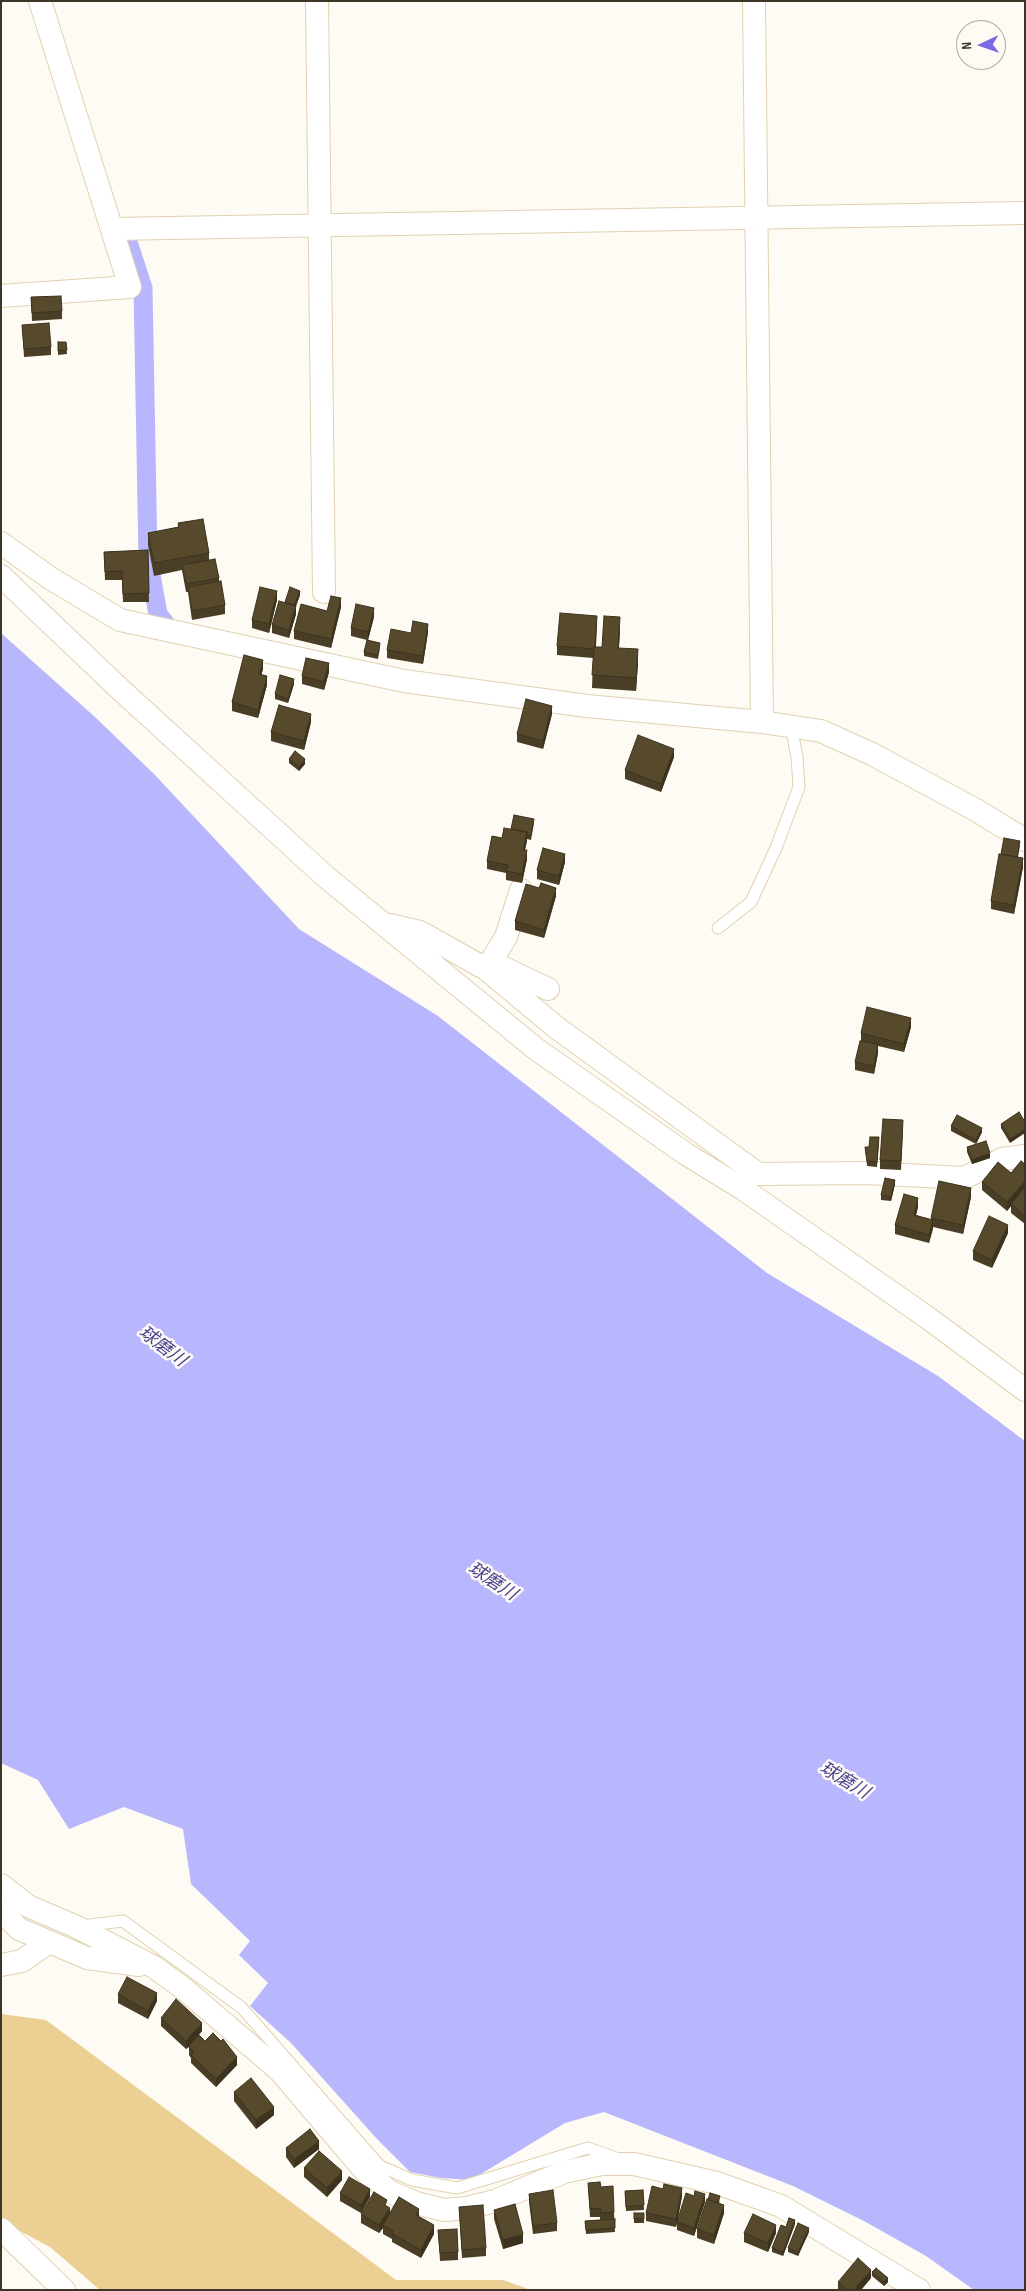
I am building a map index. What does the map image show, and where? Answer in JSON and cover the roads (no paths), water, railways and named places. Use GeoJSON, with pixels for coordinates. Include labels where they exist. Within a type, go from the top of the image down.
{"type":"FeatureCollection","features":[{"type":"Feature","properties":{"kind":"street"},"geometry":{"type":"LineString","coordinates":[[1,296],[130,287],[40,1]]}},
{"type":"Feature","properties":{"kind":"street"},"geometry":{"type":"LineString","coordinates":[[317,1],[324,592]]}},
{"type":"Feature","properties":{"kind":"street"},"geometry":{"type":"LineString","coordinates":[[754,1],[762,722]]}},
{"type":"Feature","properties":{"kind":"street"},"geometry":{"type":"LineString","coordinates":[[112,229],[1025,214]]}},
{"type":"Feature","properties":{"kind":"street"},"geometry":{"type":"LineString","coordinates":[[1,543],[50,578],[120,620],[404,681],[587,706],[762,722],[821,731],[872,754],[976,810],[1025,840]]}},
{"type":"Feature","properties":{"kind":"street"},"geometry":{"type":"LineString","coordinates":[[1,576],[122,691],[298,853],[536,1049],[686,1154],[743,1189],[928,1318],[1025,1390]]}},
{"type":"Feature","properties":{"kind":"street"},"geometry":{"type":"LineString","coordinates":[[488,966],[506,937],[521,890]]}},
{"type":"Feature","properties":{"kind":"street"},"geometry":{"type":"LineString","coordinates":[[384,924],[420,932],[488,966],[548,989]]}},
{"type":"Feature","properties":{"kind":"street"},"geometry":{"type":"LineString","coordinates":[[488,966],[557,1028],[758,1174],[866,1173],[964,1178],[1002,1159],[1025,1156]]}},
{"type":"Feature","properties":{"kind":"street"},"geometry":{"type":"LineString","coordinates":[[1,1885],[28,1906],[77,1927],[154,1967],[183,1988],[280,2072],[365,2171],[390,2192],[399,2196],[444,2210],[467,2208],[495,2201],[564,2172],[602,2164],[634,2164],[717,2183],[781,2206],[919,2290]]}},
{"type":"Feature","properties":{"kind":"street"},"geometry":{"type":"LineString","coordinates":[[1,1911],[19,1929],[87,1958],[154,1967]]}},
{"type":"Feature","properties":{"kind":"street"},"geometry":{"type":"LineString","coordinates":[[1,1966],[22,1961],[49,1942]]}},
{"type":"Feature","properties":{"kind":"street"},"geometry":{"type":"LineString","coordinates":[[1,2229],[64,2290]]}},
{"type":"Feature","properties":{"kind":"lane"},"geometry":{"type":"LineString","coordinates":[[718,928],[751,902],[776,848],[799,787],[797,757],[791,726]]}},
{"type":"Feature","properties":{"kind":"lane"},"geometry":{"type":"LineString","coordinates":[[77,1927],[123,1921],[242,2008],[380,2166],[412,2180],[456,2188],[588,2148],[634,2164]]}},
{"type":"Feature","properties":{"kind":"water","name":"球磨川"},"geometry":{"type":"Polygon","coordinates":[[[1,633],[96,718],[154,774],[299,929],[438,1016],[767,1273],[938,1376],[1025,1441],[1025,2290],[974,2290],[926,2256],[864,2221],[793,2186],[604,2112],[565,2123],[471,2180],[441,2178],[410,2172],[377,2139],[291,2043],[250,2006],[268,1983],[239,1955],[250,1941],[191,1884],[183,1829],[124,1807],[69,1829],[38,1780],[1,1763],[1,633]]]}},
{"type":"Feature","properties":{"kind":"waterway"},"geometry":{"type":"LineString","coordinates":[[127,239],[143,288],[148,558],[158,614],[170,630],[180,632]]}}]}
